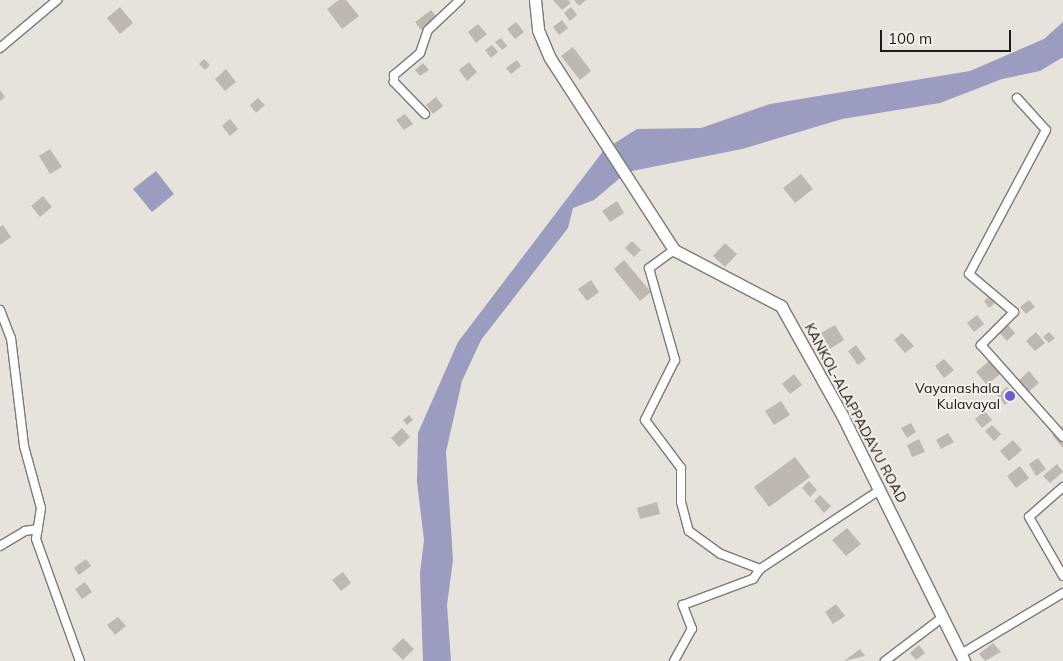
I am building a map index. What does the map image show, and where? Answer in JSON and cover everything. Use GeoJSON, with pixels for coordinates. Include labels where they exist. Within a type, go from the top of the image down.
{"type":"FeatureCollection","features":[{"type":"Feature","properties":{"kind":"main road","name":"KANKOL-ALAPPADAVU ROAD"},"geometry":{"type":"LineString","coordinates":[[535,0],[542,43],[635,195],[674,250],[710,273],[746,284],[781,306],[810,352],[963,657]]}},
{"type":"Feature","properties":{"kind":"street"},"geometry":{"type":"LineString","coordinates":[[0,48],[57,0]]}},
{"type":"Feature","properties":{"kind":"street"},"geometry":{"type":"LineString","coordinates":[[425,114],[394,82],[394,75],[420,52],[428,30],[460,0]]}},
{"type":"Feature","properties":{"kind":"street"},"geometry":{"type":"LineString","coordinates":[[1017,98],[1046,130],[969,274],[1014,312],[982,345],[1063,437]]}},
{"type":"Feature","properties":{"kind":"street"},"geometry":{"type":"LineString","coordinates":[[674,250],[649,268],[675,360],[645,420],[681,468],[680,502],[689,530],[721,554],[760,568]]}},
{"type":"Feature","properties":{"kind":"street"},"geometry":{"type":"LineString","coordinates":[[0,310],[11,338],[24,446],[41,508],[38,529],[42,561],[70,625],[80,661]]}},
{"type":"Feature","properties":{"kind":"street"},"geometry":{"type":"LineString","coordinates":[[1063,487],[1029,517],[1063,576]]}},
{"type":"Feature","properties":{"kind":"street"},"geometry":{"type":"LineString","coordinates":[[674,661],[692,629],[683,605],[753,580],[760,568],[880,490]]}},
{"type":"Feature","properties":{"kind":"street"},"geometry":{"type":"LineString","coordinates":[[0,546],[25,531],[38,529]]}},
{"type":"Feature","properties":{"kind":"street"},"geometry":{"type":"LineString","coordinates":[[963,657],[1063,593]]}},
{"type":"Feature","properties":{"kind":"street"},"geometry":{"type":"LineString","coordinates":[[885,661],[944,618]]}},
{"type":"Feature","properties":{"kind":"water"},"geometry":{"type":"Polygon","coordinates":[[[1063,22],[1063,57],[1040,71],[1002,79],[940,103],[842,119],[742,149],[627,172],[594,200],[573,208],[568,228],[481,340],[462,381],[446,452],[453,560],[447,605],[451,661],[423,661],[420,573],[424,540],[417,482],[418,433],[458,342],[604,150],[637,129],[701,128],[770,104],[970,71],[1044,39],[1063,22]]]}},
{"type":"Feature","properties":{"kind":"water"},"geometry":{"type":"Polygon","coordinates":[[[156,171],[174,194],[152,212],[133,189],[156,171]]]}},
{"type":"Feature","properties":{"kind":"building"},"geometry":{"type":"Polygon","coordinates":[[[339,0],[346,0],[359,16],[342,29],[327,9],[339,0]]]}},
{"type":"Feature","properties":{"kind":"building"},"geometry":{"type":"Polygon","coordinates":[[[553,0],[568,0],[571,3],[562,10],[553,0]]]}},
{"type":"Feature","properties":{"kind":"building"},"geometry":{"type":"Polygon","coordinates":[[[574,0],[586,0],[579,6],[574,0]]]}},
{"type":"Feature","properties":{"kind":"building"},"geometry":{"type":"Polygon","coordinates":[[[120,7],[133,23],[120,34],[107,18],[120,7]]]}},
{"type":"Feature","properties":{"kind":"building"},"geometry":{"type":"Polygon","coordinates":[[[571,7],[577,15],[570,21],[564,13],[571,7]]]}},
{"type":"Feature","properties":{"kind":"building"},"geometry":{"type":"Polygon","coordinates":[[[431,10],[437,17],[421,30],[415,22],[431,10]]]}},
{"type":"Feature","properties":{"kind":"building"},"geometry":{"type":"Polygon","coordinates":[[[562,20],[568,28],[559,35],[553,27],[562,20]]]}},
{"type":"Feature","properties":{"kind":"building"},"geometry":{"type":"Polygon","coordinates":[[[516,22],[524,32],[515,39],[507,29],[516,22]]]}},
{"type":"Feature","properties":{"kind":"building"},"geometry":{"type":"Polygon","coordinates":[[[478,24],[487,34],[476,43],[468,32],[478,24]]]}},
{"type":"Feature","properties":{"kind":"building"},"geometry":{"type":"Polygon","coordinates":[[[501,38],[507,46],[502,50],[495,42],[501,38]]]}},
{"type":"Feature","properties":{"kind":"building"},"geometry":{"type":"Polygon","coordinates":[[[492,45],[498,52],[491,58],[485,50],[492,45]]]}},
{"type":"Feature","properties":{"kind":"building"},"geometry":{"type":"Polygon","coordinates":[[[573,47],[591,71],[580,80],[561,56],[573,47]]]}},
{"type":"Feature","properties":{"kind":"building"},"geometry":{"type":"Polygon","coordinates":[[[204,59],[210,65],[205,70],[199,64],[204,59]]]}},
{"type":"Feature","properties":{"kind":"building"},"geometry":{"type":"Polygon","coordinates":[[[517,60],[521,66],[511,74],[506,68],[517,60]]]}},
{"type":"Feature","properties":{"kind":"building"},"geometry":{"type":"Polygon","coordinates":[[[469,62],[477,72],[467,81],[459,70],[469,62]]]}},
{"type":"Feature","properties":{"kind":"building"},"geometry":{"type":"Polygon","coordinates":[[[423,63],[429,70],[420,76],[415,70],[423,63]]]}},
{"type":"Feature","properties":{"kind":"building"},"geometry":{"type":"Polygon","coordinates":[[[226,69],[236,82],[225,91],[215,79],[226,69]]]}},
{"type":"Feature","properties":{"kind":"building"},"geometry":{"type":"Polygon","coordinates":[[[0,90],[5,97],[0,101],[0,90]]]}},
{"type":"Feature","properties":{"kind":"building"},"geometry":{"type":"Polygon","coordinates":[[[436,97],[443,106],[433,114],[426,105],[436,97]]]}},
{"type":"Feature","properties":{"kind":"building"},"geometry":{"type":"Polygon","coordinates":[[[258,98],[265,105],[256,113],[250,105],[258,98]]]}},
{"type":"Feature","properties":{"kind":"building"},"geometry":{"type":"Polygon","coordinates":[[[405,114],[413,124],[404,130],[396,120],[405,114]]]}},
{"type":"Feature","properties":{"kind":"building"},"geometry":{"type":"Polygon","coordinates":[[[230,119],[238,129],[230,136],[222,126],[230,119]]]}},
{"type":"Feature","properties":{"kind":"building"},"geometry":{"type":"Polygon","coordinates":[[[50,149],[62,167],[50,174],[39,156],[50,149]]]}},
{"type":"Feature","properties":{"kind":"building"},"geometry":{"type":"Polygon","coordinates":[[[801,174],[813,189],[795,203],[783,188],[801,174]]]}},
{"type":"Feature","properties":{"kind":"building"},"geometry":{"type":"Polygon","coordinates":[[[43,196],[52,207],[40,217],[31,206],[43,196]]]}},
{"type":"Feature","properties":{"kind":"building"},"geometry":{"type":"Polygon","coordinates":[[[617,201],[624,213],[610,222],[602,211],[617,201]]]}},
{"type":"Feature","properties":{"kind":"building"},"geometry":{"type":"Polygon","coordinates":[[[3,225],[11,237],[0,245],[0,227],[3,225]]]}},
{"type":"Feature","properties":{"kind":"building"},"geometry":{"type":"Polygon","coordinates":[[[632,241],[641,250],[634,257],[625,248],[632,241]]]}},
{"type":"Feature","properties":{"kind":"building"},"geometry":{"type":"Polygon","coordinates":[[[725,243],[737,254],[725,267],[713,256],[725,243]]]}},
{"type":"Feature","properties":{"kind":"building"},"geometry":{"type":"Polygon","coordinates":[[[624,260],[651,292],[640,301],[614,269],[624,260]]]}},
{"type":"Feature","properties":{"kind":"building"},"geometry":{"type":"Polygon","coordinates":[[[591,280],[599,292],[587,301],[578,289],[591,280]]]}},
{"type":"Feature","properties":{"kind":"building"},"geometry":{"type":"Polygon","coordinates":[[[990,296],[995,303],[989,308],[984,301],[990,296]]]}},
{"type":"Feature","properties":{"kind":"building"},"geometry":{"type":"Polygon","coordinates":[[[1029,300],[1035,307],[1026,314],[1020,307],[1029,300]]]}},
{"type":"Feature","properties":{"kind":"building"},"geometry":{"type":"Polygon","coordinates":[[[977,315],[984,324],[974,332],[967,323],[977,315]]]}},
{"type":"Feature","properties":{"kind":"building"},"geometry":{"type":"Polygon","coordinates":[[[835,325],[844,340],[830,349],[821,333],[835,325]]]}},
{"type":"Feature","properties":{"kind":"building"},"geometry":{"type":"Polygon","coordinates":[[[1008,325],[1015,333],[1007,341],[999,332],[1008,325]]]}},
{"type":"Feature","properties":{"kind":"building"},"geometry":{"type":"Polygon","coordinates":[[[1036,332],[1045,343],[1035,351],[1026,341],[1036,332]]]}},
{"type":"Feature","properties":{"kind":"building"},"geometry":{"type":"Polygon","coordinates":[[[1049,332],[1055,338],[1049,343],[1043,337],[1049,332]]]}},
{"type":"Feature","properties":{"kind":"building"},"geometry":{"type":"Polygon","coordinates":[[[902,333],[914,346],[905,353],[894,340],[902,333]]]}},
{"type":"Feature","properties":{"kind":"building"},"geometry":{"type":"Polygon","coordinates":[[[856,345],[866,359],[858,365],[848,351],[856,345]]]}},
{"type":"Feature","properties":{"kind":"building"},"geometry":{"type":"Polygon","coordinates":[[[944,359],[954,370],[944,378],[935,366],[944,359]]]}},
{"type":"Feature","properties":{"kind":"building"},"geometry":{"type":"Polygon","coordinates":[[[989,361],[1000,374],[987,385],[976,372],[989,361]]]}},
{"type":"Feature","properties":{"kind":"building"},"geometry":{"type":"Polygon","coordinates":[[[1029,371],[1039,383],[1027,393],[1017,382],[1029,371]]]}},
{"type":"Feature","properties":{"kind":"building"},"geometry":{"type":"Polygon","coordinates":[[[794,374],[802,385],[790,394],[782,384],[794,374]]]}},
{"type":"Feature","properties":{"kind":"building"},"geometry":{"type":"Polygon","coordinates":[[[1007,387],[1015,397],[1005,405],[997,395],[1007,387]]]}},
{"type":"Feature","properties":{"kind":"building"},"geometry":{"type":"Polygon","coordinates":[[[781,401],[790,415],[774,425],[765,411],[781,401]]]}},
{"type":"Feature","properties":{"kind":"building"},"geometry":{"type":"Polygon","coordinates":[[[985,411],[992,420],[982,428],[975,419],[985,411]]]}},
{"type":"Feature","properties":{"kind":"building"},"geometry":{"type":"Polygon","coordinates":[[[409,415],[413,420],[407,425],[403,420],[409,415]]]}},
{"type":"Feature","properties":{"kind":"building"},"geometry":{"type":"Polygon","coordinates":[[[911,423],[916,432],[907,438],[901,428],[911,423]]]}},
{"type":"Feature","properties":{"kind":"building"},"geometry":{"type":"Polygon","coordinates":[[[992,425],[1001,434],[994,441],[985,431],[992,425]]]}},
{"type":"Feature","properties":{"kind":"building"},"geometry":{"type":"Polygon","coordinates":[[[1063,426],[1063,448],[1052,435],[1063,426]]]}},
{"type":"Feature","properties":{"kind":"building"},"geometry":{"type":"Polygon","coordinates":[[[402,428],[410,437],[399,447],[391,438],[402,428]]]}},
{"type":"Feature","properties":{"kind":"building"},"geometry":{"type":"Polygon","coordinates":[[[948,433],[954,442],[941,449],[936,440],[948,433]]]}},
{"type":"Feature","properties":{"kind":"building"},"geometry":{"type":"Polygon","coordinates":[[[919,439],[925,452],[912,457],[907,445],[919,439]]]}},
{"type":"Feature","properties":{"kind":"building"},"geometry":{"type":"Polygon","coordinates":[[[1013,440],[1022,450],[1009,461],[1000,451],[1013,440]]]}},
{"type":"Feature","properties":{"kind":"building"},"geometry":{"type":"Polygon","coordinates":[[[795,457],[810,477],[769,507],[754,487],[795,457]]]}},
{"type":"Feature","properties":{"kind":"building"},"geometry":{"type":"Polygon","coordinates":[[[1038,458],[1046,469],[1036,476],[1029,464],[1038,458]]]}},
{"type":"Feature","properties":{"kind":"building"},"geometry":{"type":"Polygon","coordinates":[[[1057,464],[1063,472],[1050,483],[1043,476],[1057,464]]]}},
{"type":"Feature","properties":{"kind":"building"},"geometry":{"type":"Polygon","coordinates":[[[1020,466],[1029,478],[1016,488],[1007,476],[1020,466]]]}},
{"type":"Feature","properties":{"kind":"building"},"geometry":{"type":"Polygon","coordinates":[[[809,481],[817,490],[810,497],[802,488],[809,481]]]}},
{"type":"Feature","properties":{"kind":"building"},"geometry":{"type":"Polygon","coordinates":[[[820,495],[831,506],[824,513],[814,501],[820,495]]]}},
{"type":"Feature","properties":{"kind":"building"},"geometry":{"type":"Polygon","coordinates":[[[657,502],[660,514],[640,519],[637,508],[657,502]]]}},
{"type":"Feature","properties":{"kind":"building"},"geometry":{"type":"Polygon","coordinates":[[[847,528],[861,544],[846,556],[832,540],[847,528]]]}},
{"type":"Feature","properties":{"kind":"building"},"geometry":{"type":"Polygon","coordinates":[[[86,559],[91,566],[79,575],[74,568],[86,559]]]}},
{"type":"Feature","properties":{"kind":"building"},"geometry":{"type":"Polygon","coordinates":[[[343,572],[351,583],[341,591],[332,580],[343,572]]]}},
{"type":"Feature","properties":{"kind":"building"},"geometry":{"type":"Polygon","coordinates":[[[85,582],[92,592],[82,599],[75,589],[85,582]]]}},
{"type":"Feature","properties":{"kind":"building"},"geometry":{"type":"Polygon","coordinates":[[[836,604],[845,616],[833,624],[825,612],[836,604]]]}},
{"type":"Feature","properties":{"kind":"building"},"geometry":{"type":"Polygon","coordinates":[[[118,617],[126,626],[115,635],[107,625],[118,617]]]}},
{"type":"Feature","properties":{"kind":"building"},"geometry":{"type":"Polygon","coordinates":[[[403,638],[414,649],[403,660],[392,649],[403,638]]]}},
{"type":"Feature","properties":{"kind":"building"},"geometry":{"type":"Polygon","coordinates":[[[993,643],[1001,652],[985,661],[979,654],[993,643]]]}},
{"type":"Feature","properties":{"kind":"building"},"geometry":{"type":"Polygon","coordinates":[[[919,645],[925,653],[916,660],[910,653],[919,645]]]}},
{"type":"Feature","properties":{"kind":"building"},"geometry":{"type":"Polygon","coordinates":[[[860,649],[865,656],[844,661],[860,649]]]}},
{"type":"Feature","properties":{"kind":"place","name":"Vayanashala Kulavayal"},"geometry":{"type":"Point","coordinates":[1010,396]}}]}
